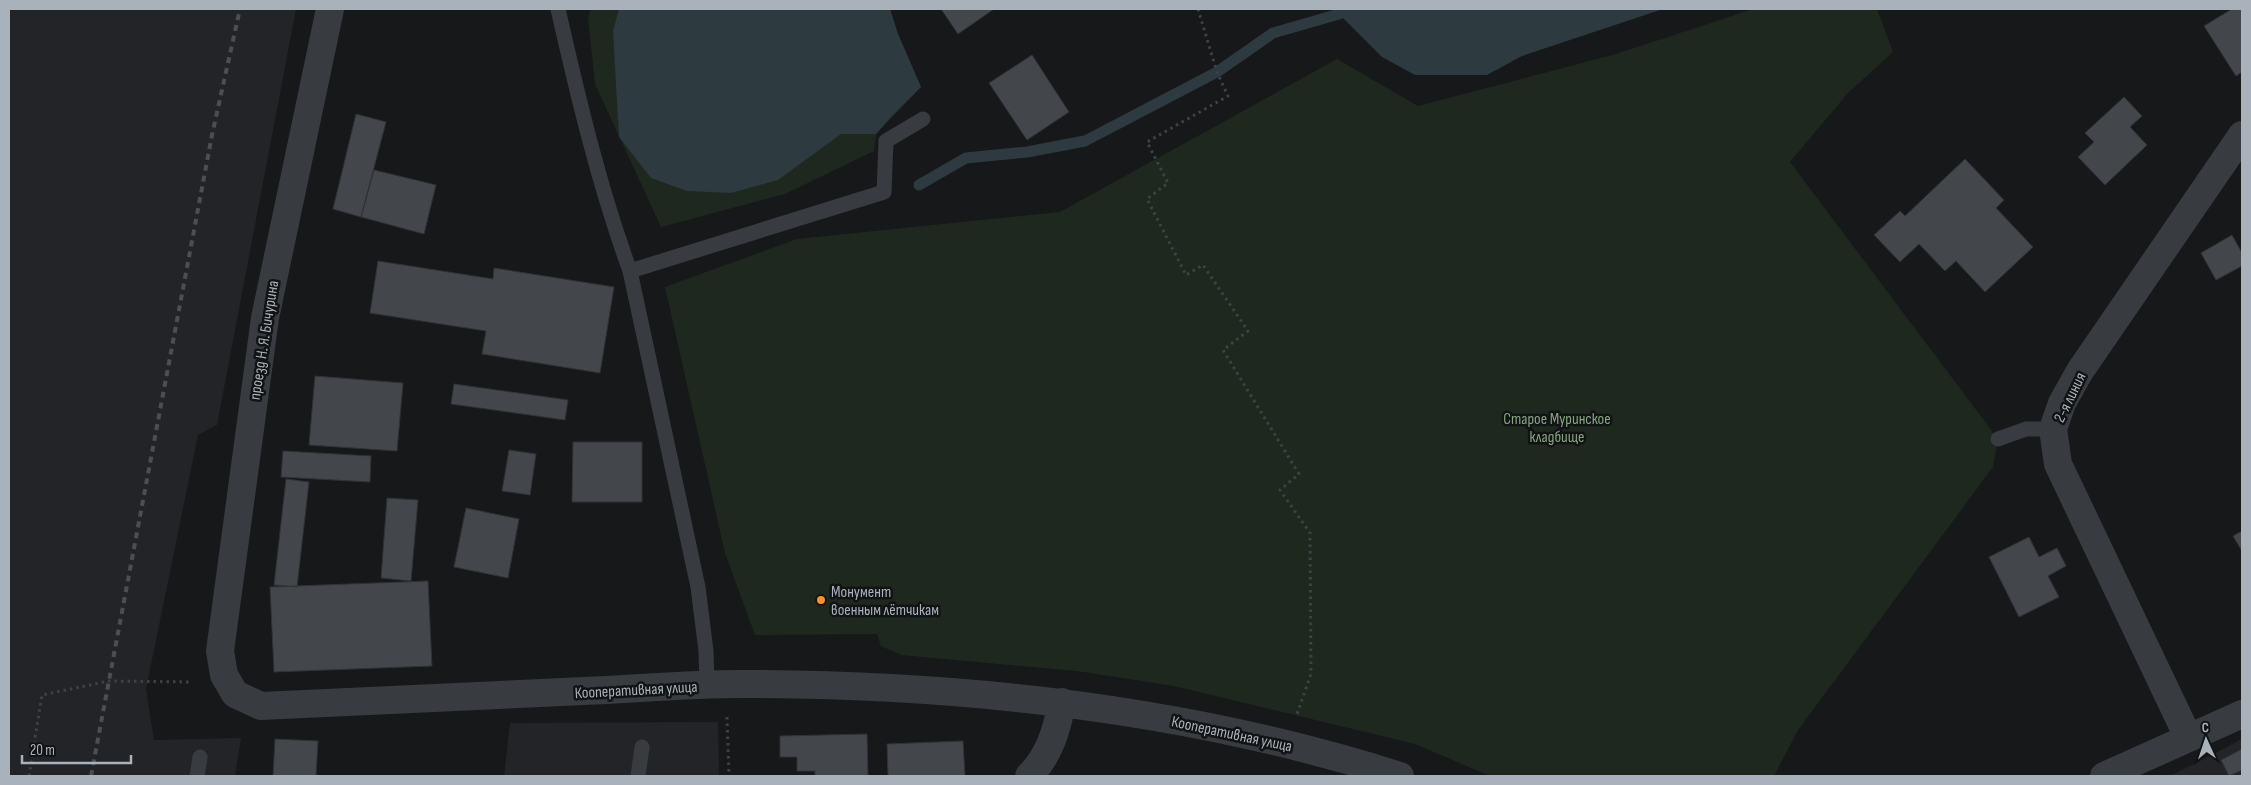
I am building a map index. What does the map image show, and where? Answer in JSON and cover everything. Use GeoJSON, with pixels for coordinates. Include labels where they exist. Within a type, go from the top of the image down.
{"type":"FeatureCollection","features":[{"type":"Feature","properties":{"kind":"street","name":"проезд Н. Я. Бичурина"},"geometry":{"type":"LineString","coordinates":[[224,675],[220,651],[265,318],[330,9]]}},
{"type":"Feature","properties":{"kind":"street","name":"2-я линия"},"geometry":{"type":"LineString","coordinates":[[2188,737],[2058,464],[2054,429],[2062,403],[2080,371],[2242,135]]}},
{"type":"Feature","properties":{"kind":"street","name":"Кооперативная улица"},"geometry":{"type":"LineString","coordinates":[[224,675],[235,694],[261,706],[707,685],[811,685],[943,690],[1062,702],[1153,717],[1310,749],[1400,776]]}},
{"type":"Feature","properties":{"kind":"street"},"geometry":{"type":"LineString","coordinates":[[1029,776],[1040,765],[1057,730],[1062,702]]}},
{"type":"Feature","properties":{"kind":"street"},"geometry":{"type":"LineString","coordinates":[[2104,776],[2242,714]]}},
{"type":"Feature","properties":{"kind":"lane"},"geometry":{"type":"LineString","coordinates":[[558,9],[575,84],[618,236],[630,271],[698,587],[706,651],[707,685]]}},
{"type":"Feature","properties":{"kind":"lane"},"geometry":{"type":"LineString","coordinates":[[630,271],[884,192],[886,141],[923,119]]}},
{"type":"Feature","properties":{"kind":"lane"},"geometry":{"type":"LineString","coordinates":[[1998,439],[2026,429],[2054,429]]}},
{"type":"Feature","properties":{"kind":"lane"},"geometry":{"type":"LineString","coordinates":[[638,776],[642,746]]}},
{"type":"Feature","properties":{"kind":"lane"},"geometry":{"type":"LineString","coordinates":[[197,776],[200,757]]}},
{"type":"Feature","properties":{"kind":"path"},"geometry":{"type":"LineString","coordinates":[[1198,9],[1216,72],[1228,96],[1147,142],[1168,183],[1147,199],[1186,275],[1203,265],[1248,331],[1223,350],[1299,474],[1280,490],[1310,533],[1311,674],[1295,723]]}},
{"type":"Feature","properties":{"kind":"path"},"geometry":{"type":"LineString","coordinates":[[29,776],[42,695],[109,681],[195,682],[224,675]]}},
{"type":"Feature","properties":{"kind":"path"},"geometry":{"type":"LineString","coordinates":[[727,710],[729,776]]}},
{"type":"Feature","properties":{"kind":"shaded area"},"geometry":{"type":"Polygon","coordinates":[[[9,9],[296,9],[217,425],[198,435],[146,689],[154,740],[241,738],[235,776],[9,776],[9,9]]]}},
{"type":"Feature","properties":{"kind":"shaded area"},"geometry":{"type":"Polygon","coordinates":[[[619,9],[890,9],[898,34],[921,87],[876,134],[841,134],[778,180],[731,193],[687,191],[651,178],[619,137],[613,31],[619,9]]]}},
{"type":"Feature","properties":{"kind":"shaded area"},"geometry":{"type":"Polygon","coordinates":[[[1338,9],[1663,9],[1522,56],[1487,75],[1415,75],[1382,57],[1339,14],[1338,9]]]}},
{"type":"Feature","properties":{"kind":"shaded area"},"geometry":{"type":"Polygon","coordinates":[[[718,722],[719,776],[504,776],[510,723],[718,722]]]}},
{"type":"Feature","properties":{"kind":"shaded area"},"geometry":{"type":"Polygon","coordinates":[[[2242,739],[2242,776],[2170,776],[2202,760],[2242,739]]]}},
{"type":"Feature","properties":{"kind":"green space"},"geometry":{"type":"Polygon","coordinates":[[[591,9],[890,9],[898,34],[921,87],[876,134],[874,151],[785,194],[661,227],[595,84],[588,18],[591,9]]]}},
{"type":"Feature","properties":{"kind":"green space","name":"Старое Муринское кладбище"},"geometry":{"type":"Polygon","coordinates":[[[1753,9],[1877,9],[1893,52],[1848,93],[1790,162],[1998,439],[1993,467],[1798,730],[1774,776],[1490,776],[1415,744],[1174,686],[1077,671],[901,655],[881,646],[877,634],[755,635],[725,553],[665,287],[797,239],[1060,212],[1337,59],[1418,106],[1616,54],[1753,9]]]}},
{"type":"Feature","properties":{"kind":"building"},"geometry":{"type":"Polygon","coordinates":[[[941,9],[994,9],[958,34],[941,9]]]}},
{"type":"Feature","properties":{"kind":"building"},"geometry":{"type":"Polygon","coordinates":[[[2232,9],[2242,9],[2242,72],[2236,76],[2204,26],[2232,9]]]}},
{"type":"Feature","properties":{"kind":"building"},"geometry":{"type":"Polygon","coordinates":[[[1032,55],[1069,112],[1027,140],[989,83],[1032,55]]]}},
{"type":"Feature","properties":{"kind":"building"},"geometry":{"type":"Polygon","coordinates":[[[2124,97],[2142,116],[2130,127],[2147,145],[2105,185],[2078,157],[2094,142],[2085,133],[2124,97]]]}},
{"type":"Feature","properties":{"kind":"building"},"geometry":{"type":"Polygon","coordinates":[[[356,114],[386,122],[361,217],[333,209],[356,114]]]}},
{"type":"Feature","properties":{"kind":"building"},"geometry":{"type":"Polygon","coordinates":[[[1965,159],[2004,200],[1996,208],[2033,247],[1985,292],[1956,261],[1945,271],[1919,244],[1900,262],[1874,235],[1900,211],[1905,216],[1965,159]]]}},
{"type":"Feature","properties":{"kind":"building"},"geometry":{"type":"Polygon","coordinates":[[[374,170],[436,185],[424,234],[361,217],[374,170]]]}},
{"type":"Feature","properties":{"kind":"building"},"geometry":{"type":"Polygon","coordinates":[[[2232,235],[2242,253],[2242,266],[2216,280],[2201,253],[2232,235]]]}},
{"type":"Feature","properties":{"kind":"building"},"geometry":{"type":"Polygon","coordinates":[[[378,261],[493,279],[494,268],[614,287],[600,373],[482,354],[486,331],[370,313],[378,261]]]}},
{"type":"Feature","properties":{"kind":"building"},"geometry":{"type":"Polygon","coordinates":[[[315,376],[403,383],[397,451],[309,445],[315,376]]]}},
{"type":"Feature","properties":{"kind":"building"},"geometry":{"type":"Polygon","coordinates":[[[454,384],[568,400],[565,420],[451,404],[454,384]]]}},
{"type":"Feature","properties":{"kind":"building"},"geometry":{"type":"Polygon","coordinates":[[[573,442],[642,442],[642,502],[572,502],[573,442]]]}},
{"type":"Feature","properties":{"kind":"building"},"geometry":{"type":"Polygon","coordinates":[[[509,450],[536,454],[530,495],[502,491],[509,450]]]}},
{"type":"Feature","properties":{"kind":"building"},"geometry":{"type":"Polygon","coordinates":[[[283,451],[371,456],[370,482],[281,477],[283,451]]]}},
{"type":"Feature","properties":{"kind":"building"},"geometry":{"type":"Polygon","coordinates":[[[286,479],[309,482],[297,587],[274,585],[286,479]]]}},
{"type":"Feature","properties":{"kind":"building"},"geometry":{"type":"Polygon","coordinates":[[[387,498],[418,500],[411,581],[381,578],[387,498]]]}},
{"type":"Feature","properties":{"kind":"building"},"geometry":{"type":"Polygon","coordinates":[[[466,508],[519,519],[508,578],[454,567],[466,508]]]}},
{"type":"Feature","properties":{"kind":"building"},"geometry":{"type":"Polygon","coordinates":[[[2242,531],[2242,551],[2233,536],[2242,531]]]}},
{"type":"Feature","properties":{"kind":"building"},"geometry":{"type":"Polygon","coordinates":[[[2029,537],[2039,557],[2057,548],[2066,566],[2048,576],[2059,597],[2019,617],[1989,557],[2029,537]]]}},
{"type":"Feature","properties":{"kind":"building"},"geometry":{"type":"Polygon","coordinates":[[[428,581],[432,666],[274,672],[270,587],[428,581]]]}},
{"type":"Feature","properties":{"kind":"building"},"geometry":{"type":"Polygon","coordinates":[[[867,734],[868,776],[815,776],[815,771],[797,771],[797,757],[780,757],[780,736],[867,734]]]}},
{"type":"Feature","properties":{"kind":"building"},"geometry":{"type":"Polygon","coordinates":[[[275,739],[318,741],[316,776],[273,776],[275,739]]]}},
{"type":"Feature","properties":{"kind":"building"},"geometry":{"type":"Polygon","coordinates":[[[963,741],[965,776],[888,776],[887,744],[963,741]]]}},
{"type":"Feature","properties":{"kind":"building"},"geometry":{"type":"Polygon","coordinates":[[[2242,749],[2242,770],[2229,776],[2221,760],[2242,749]]]}},
{"type":"Feature","properties":{"kind":"waterway"},"geometry":{"type":"LineString","coordinates":[[919,185],[966,158],[1027,152],[1085,141],[1217,72],[1273,33],[1339,14]]}},
{"type":"Feature","properties":{"kind":"railway"},"geometry":{"type":"LineString","coordinates":[[91,776],[212,135],[240,9]]}},
{"type":"Feature","properties":{"kind":"place","name":"Монумент военным лётчикам"},"geometry":{"type":"Point","coordinates":[821,600]}}]}
